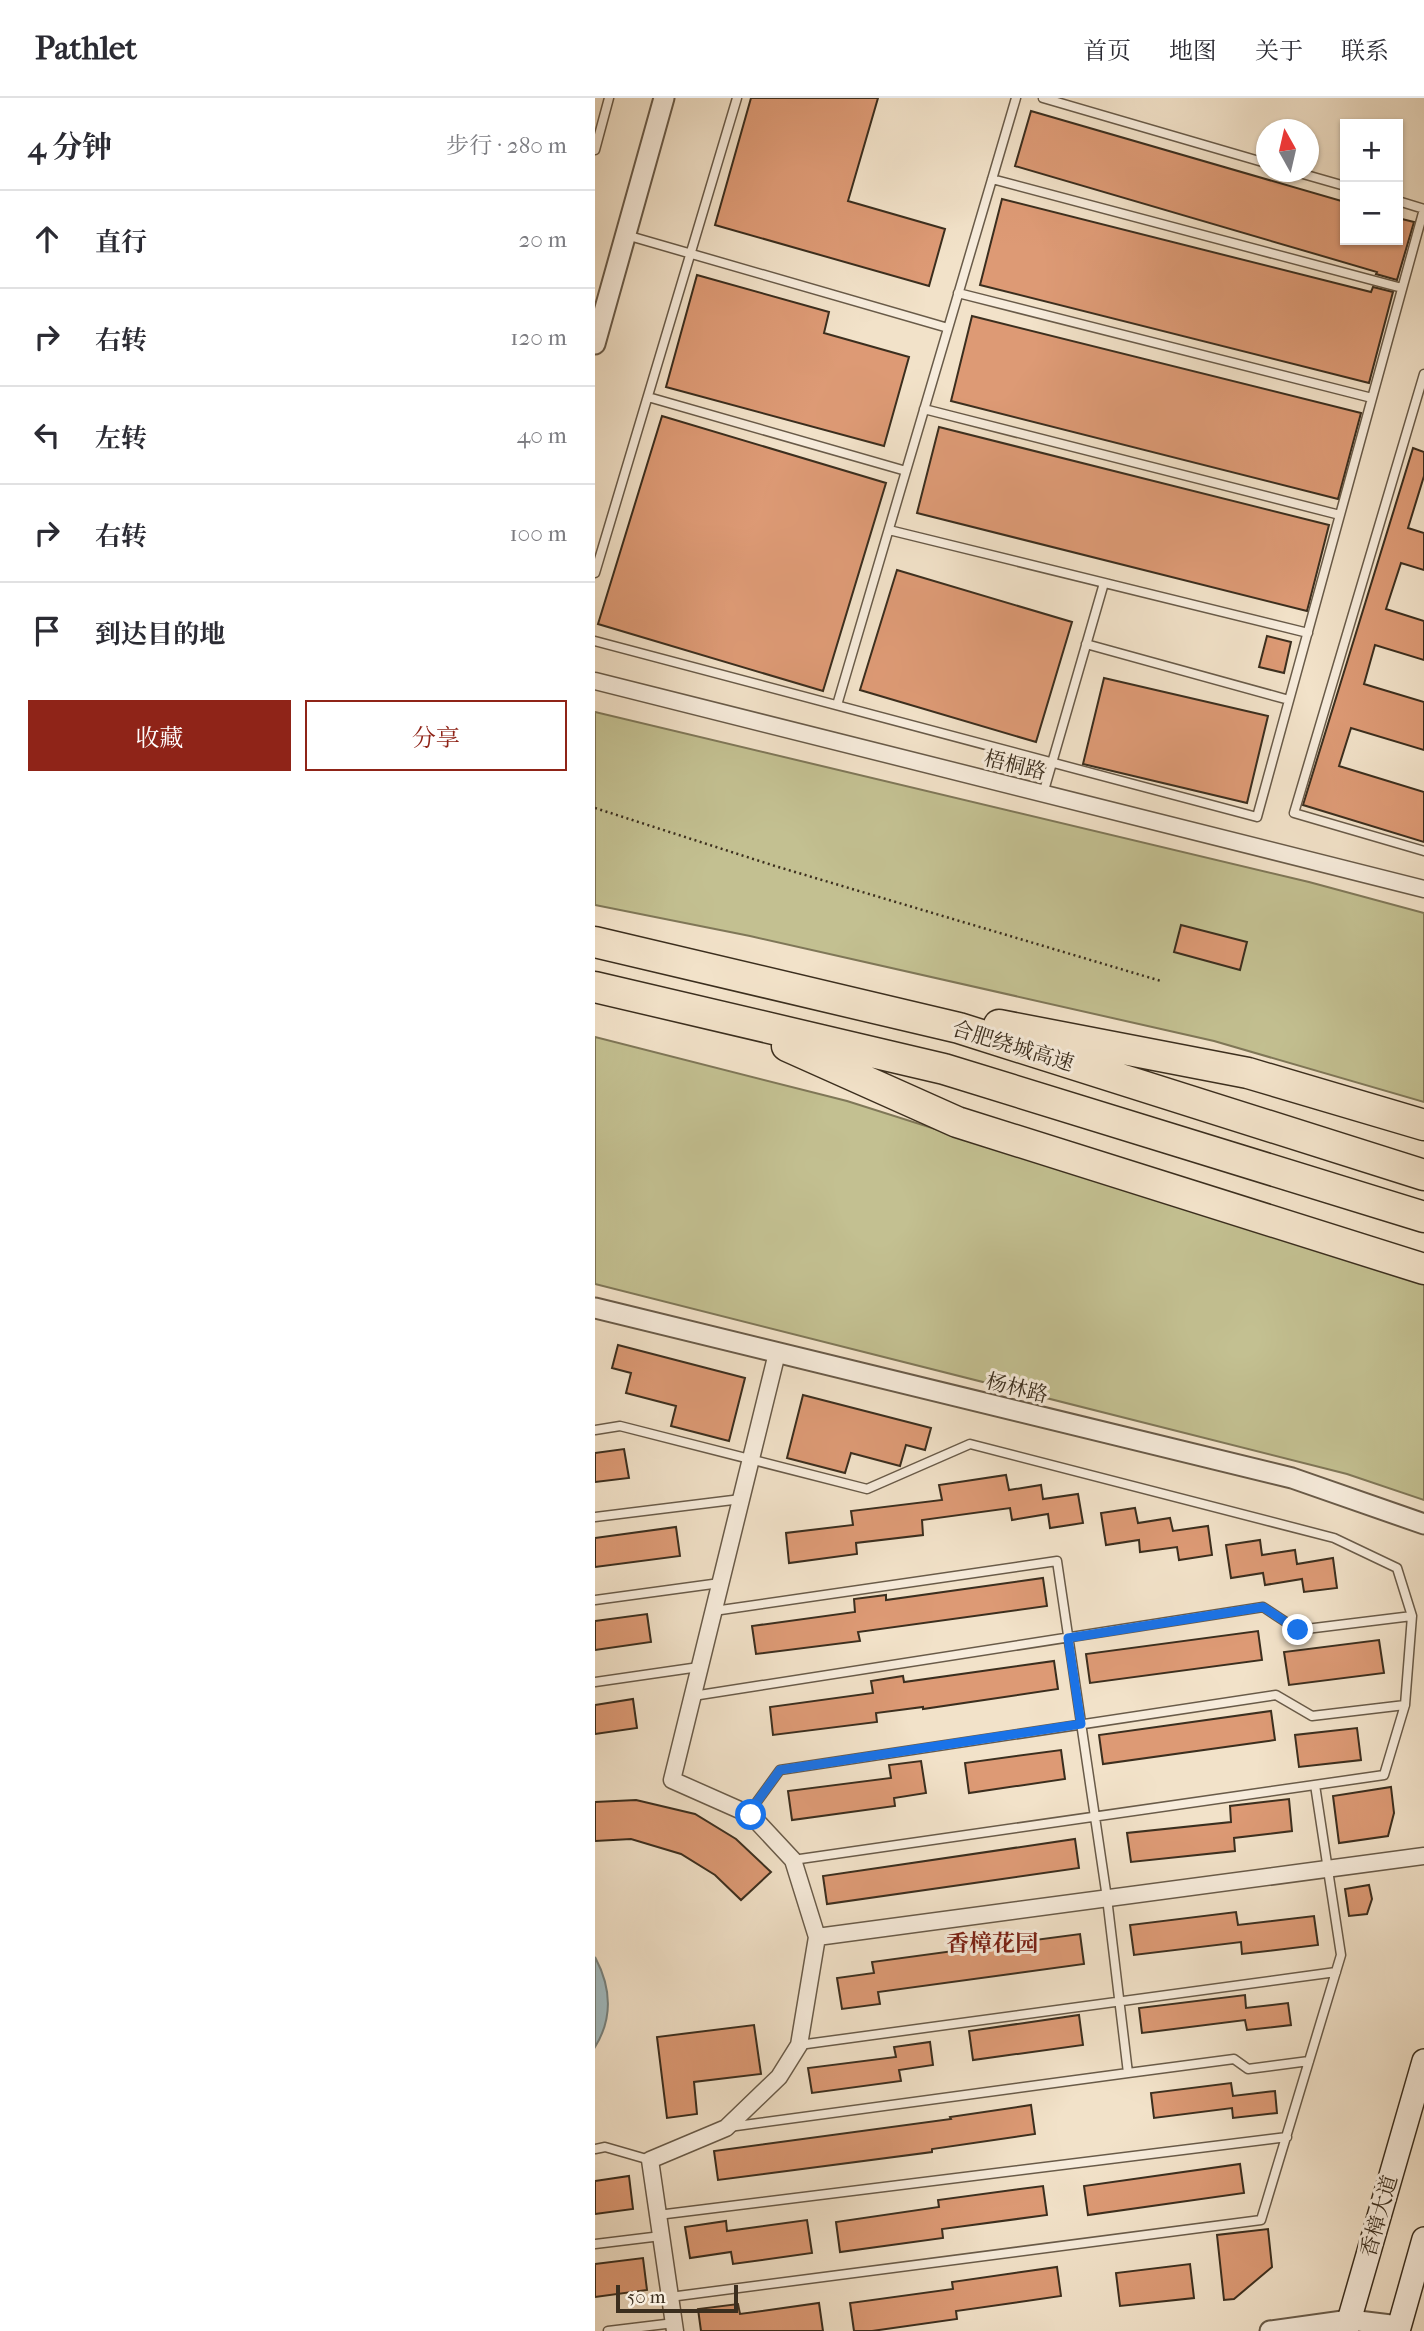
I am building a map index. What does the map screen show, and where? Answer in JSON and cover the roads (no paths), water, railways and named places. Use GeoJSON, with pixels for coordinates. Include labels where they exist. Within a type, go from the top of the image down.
{"type":"FeatureCollection","features":[{"type":"Feature","properties":{"kind":"highway","name":"合肥绕城高速"},"geometry":{"type":"LineString","coordinates":[[595,942],[959,1028],[1424,1175]]}},
{"type":"Feature","properties":{"kind":"highway"},"geometry":{"type":"LineString","coordinates":[[738,976],[1248,1073],[1424,1125]]}},
{"type":"Feature","properties":{"kind":"highway","name":"合肥绕城高速"},"geometry":{"type":"LineString","coordinates":[[595,987],[944,1069],[1424,1217]]}},
{"type":"Feature","properties":{"kind":"highway"},"geometry":{"type":"LineString","coordinates":[[723,1017],[957,1122],[1424,1269]]}},
{"type":"Feature","properties":{"kind":"main road","name":"香樟大道"},"geometry":{"type":"LineString","coordinates":[[1348,2325],[1424,2061]]}},
{"type":"Feature","properties":{"kind":"main road"},"geometry":{"type":"LineString","coordinates":[[1398,2329],[1424,2239]]}},
{"type":"Feature","properties":{"kind":"street"},"geometry":{"type":"LineString","coordinates":[[595,344],[664,98]]}},
{"type":"Feature","properties":{"kind":"street","name":"梧桐路"},"geometry":{"type":"LineString","coordinates":[[595,681],[1424,889]]}},
{"type":"Feature","properties":{"kind":"street","name":"杨林路"},"geometry":{"type":"LineString","coordinates":[[595,1308],[1292,1478],[1424,1524]]}},
{"type":"Feature","properties":{"kind":"street"},"geometry":{"type":"LineString","coordinates":[[675,2327],[650,2160],[726,2128],[779,2077],[799,2045],[817,1937],[793,1860],[748,1814],[672,1780],[777,1353]]}},
{"type":"Feature","properties":{"kind":"street"},"geometry":{"type":"LineString","coordinates":[[817,1937],[1424,1856]]}},
{"type":"Feature","properties":{"kind":"street"},"geometry":{"type":"LineString","coordinates":[[1270,2331],[1348,2325],[1398,2329]]}},
{"type":"Feature","properties":{"kind":"lane"},"geometry":{"type":"LineString","coordinates":[[595,150],[609,98]]}},
{"type":"Feature","properties":{"kind":"lane"},"geometry":{"type":"LineString","coordinates":[[595,573],[737,98]]}},
{"type":"Feature","properties":{"kind":"lane"},"geometry":{"type":"LineString","coordinates":[[837,705],[1016,98]]}},
{"type":"Feature","properties":{"kind":"lane"},"geometry":{"type":"LineString","coordinates":[[1043,98],[1256,160]]}},
{"type":"Feature","properties":{"kind":"lane"},"geometry":{"type":"LineString","coordinates":[[992,179],[1402,288]]}},
{"type":"Feature","properties":{"kind":"lane"},"geometry":{"type":"LineString","coordinates":[[1319,179],[1340,185]]}},
{"type":"Feature","properties":{"kind":"lane"},"geometry":{"type":"LineString","coordinates":[[595,642],[1257,817],[1424,209],[1403,203]]}},
{"type":"Feature","properties":{"kind":"lane"},"geometry":{"type":"LineString","coordinates":[[626,235],[948,328]]}},
{"type":"Feature","properties":{"kind":"lane"},"geometry":{"type":"LineString","coordinates":[[958,293],[1372,398]]}},
{"type":"Feature","properties":{"kind":"lane"},"geometry":{"type":"LineString","coordinates":[[1424,374],[1294,813],[1424,851]]}},
{"type":"Feature","properties":{"kind":"lane"},"geometry":{"type":"LineString","coordinates":[[647,397],[906,471]]}},
{"type":"Feature","properties":{"kind":"lane"},"geometry":{"type":"LineString","coordinates":[[924,409],[1340,515]]}},
{"type":"Feature","properties":{"kind":"lane"},"geometry":{"type":"LineString","coordinates":[[888,530],[1308,633]]}},
{"type":"Feature","properties":{"kind":"lane"},"geometry":{"type":"LineString","coordinates":[[1044,794],[1104,583]]}},
{"type":"Feature","properties":{"kind":"lane"},"geometry":{"type":"LineString","coordinates":[[1086,644],[1289,700]]}},
{"type":"Feature","properties":{"kind":"lane"},"geometry":{"type":"LineString","coordinates":[[595,1430],[620,1426],[867,1489],[970,1444],[1334,1538],[1397,1568],[1412,1616],[1405,1705],[1384,1775],[793,1860]]}},
{"type":"Feature","properties":{"kind":"lane"},"geometry":{"type":"LineString","coordinates":[[595,1517],[741,1499]]}},
{"type":"Feature","properties":{"kind":"lane"},"geometry":{"type":"LineString","coordinates":[[714,1611],[1057,1561],[1107,1898],[1128,2073]]}},
{"type":"Feature","properties":{"kind":"lane"},"geometry":{"type":"LineString","coordinates":[[595,1600],[721,1583]]}},
{"type":"Feature","properties":{"kind":"lane"},"geometry":{"type":"LineString","coordinates":[[693,1696],[1263,1607],[1298,1630],[1412,1616]]}},
{"type":"Feature","properties":{"kind":"lane"},"geometry":{"type":"LineString","coordinates":[[595,1682],[700,1667]]}},
{"type":"Feature","properties":{"kind":"lane"},"geometry":{"type":"LineString","coordinates":[[748,1814],[780,1770],[1276,1695],[1312,1716],[1405,1705]]}},
{"type":"Feature","properties":{"kind":"lane"},"geometry":{"type":"LineString","coordinates":[[670,2297],[1261,2220],[1341,1955],[1315,1785]]}},
{"type":"Feature","properties":{"kind":"lane"},"geometry":{"type":"LineString","coordinates":[[799,2045],[1336,1972]]}},
{"type":"Feature","properties":{"kind":"lane"},"geometry":{"type":"LineString","coordinates":[[726,2128],[1234,2059],[1248,2069],[1309,2061]]}},
{"type":"Feature","properties":{"kind":"lane"},"geometry":{"type":"LineString","coordinates":[[658,2215],[1287,2137]]}},
{"type":"Feature","properties":{"kind":"lane"},"geometry":{"type":"LineString","coordinates":[[595,2149],[605,2147],[650,2160]]}},
{"type":"Feature","properties":{"kind":"lane"},"geometry":{"type":"LineString","coordinates":[[595,2244],[661,2236]]}},
{"type":"Feature","properties":{"kind":"lane"},"geometry":{"type":"LineString","coordinates":[[608,2331],[675,2327]]}},
{"type":"Feature","properties":{"kind":"water"},"geometry":{"type":"Polygon","coordinates":[[[595,1957],[604,1980],[608,2002],[605,2025],[595,2047],[595,1957]]]}},
{"type":"Feature","properties":{"kind":"district","name":"香樟花园"},"geometry":{"type":"Point","coordinates":[992,1943]}}]}
